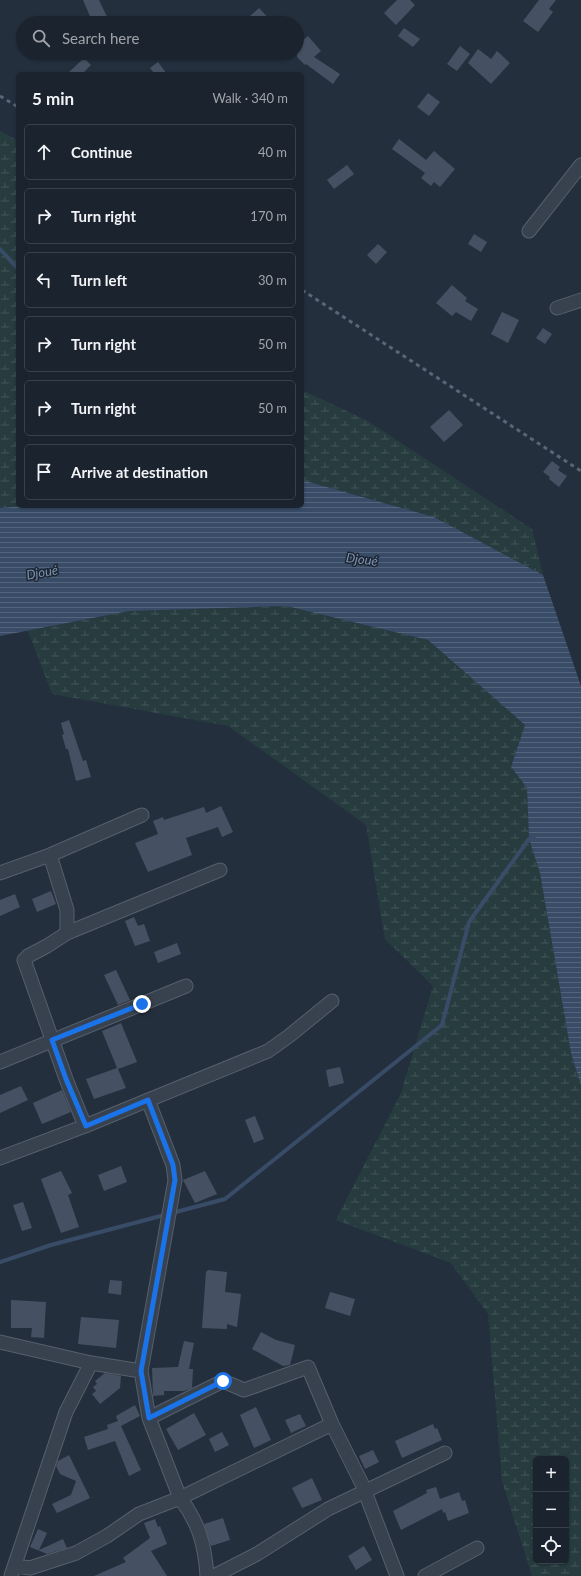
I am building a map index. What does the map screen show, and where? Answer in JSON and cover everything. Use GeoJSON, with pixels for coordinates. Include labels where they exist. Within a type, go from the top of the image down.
{"type":"FeatureCollection","features":[{"type":"Feature","properties":{"kind":"street"},"geometry":{"type":"LineString","coordinates":[[529,231],[581,165]]}},
{"type":"Feature","properties":{"kind":"street"},"geometry":{"type":"LineString","coordinates":[[557,308],[581,300]]}},
{"type":"Feature","properties":{"kind":"street"},"geometry":{"type":"LineString","coordinates":[[0,873],[50,855],[142,815]]}},
{"type":"Feature","properties":{"kind":"street"},"geometry":{"type":"LineString","coordinates":[[50,855],[66,910],[67,932]]}},
{"type":"Feature","properties":{"kind":"street"},"geometry":{"type":"LineString","coordinates":[[86,1126],[66,1079],[24,960],[67,932],[220,870]]}},
{"type":"Feature","properties":{"kind":"street"},"geometry":{"type":"LineString","coordinates":[[0,1062],[186,986]]}},
{"type":"Feature","properties":{"kind":"street"},"geometry":{"type":"LineString","coordinates":[[0,1158],[86,1126],[268,1051],[332,1001]]}},
{"type":"Feature","properties":{"kind":"street"},"geometry":{"type":"LineString","coordinates":[[148,1100],[173,1165],[175,1180],[141,1371],[149,1418],[180,1498],[188,1508],[201,1535],[206,1552],[207,1576]]}},
{"type":"Feature","properties":{"kind":"street"},"geometry":{"type":"LineString","coordinates":[[0,1342],[90,1363],[141,1371]]}},
{"type":"Feature","properties":{"kind":"street"},"geometry":{"type":"LineString","coordinates":[[90,1363],[66,1412],[14,1571],[32,1572],[76,1553],[107,1536],[139,1514],[180,1498],[332,1424]]}},
{"type":"Feature","properties":{"kind":"street"},"geometry":{"type":"LineString","coordinates":[[149,1418],[223,1381],[244,1390],[308,1367],[332,1424],[364,1490],[397,1576]]}},
{"type":"Feature","properties":{"kind":"street"},"geometry":{"type":"LineString","coordinates":[[214,1576],[257,1554],[328,1509],[364,1490],[445,1453]]}},
{"type":"Feature","properties":{"kind":"street"},"geometry":{"type":"LineString","coordinates":[[425,1576],[477,1548]]}},
{"type":"Feature","properties":{"kind":"green space"},"geometry":{"type":"Polygon","coordinates":[[[0,131],[16,140],[16,507],[0,508],[0,131]]]}},
{"type":"Feature","properties":{"kind":"green space"},"geometry":{"type":"Polygon","coordinates":[[[304,391],[368,421],[532,529],[543,575],[434,517],[304,481],[304,391]]]}},
{"type":"Feature","properties":{"kind":"green space"},"geometry":{"type":"Polygon","coordinates":[[[286,606],[428,640],[525,725],[511,767],[527,788],[529,839],[540,873],[571,1053],[581,1086],[581,1576],[532,1576],[502,1481],[488,1314],[451,1263],[336,1220],[401,1093],[433,986],[385,939],[366,825],[228,726],[52,694],[28,631],[129,611],[286,606]]]}},
{"type":"Feature","properties":{"kind":"water","name":"Djoué"},"geometry":{"type":"Polygon","coordinates":[[[304,481],[434,517],[543,575],[581,686],[581,1086],[571,1053],[540,873],[529,839],[527,788],[511,767],[525,725],[428,640],[286,606],[129,611],[0,636],[0,508],[16,507],[16,508],[304,508],[304,481]]]}},
{"type":"Feature","properties":{"kind":"building"},"geometry":{"type":"Polygon","coordinates":[[[83,0],[99,0],[107,16],[90,16],[83,0]]]}},
{"type":"Feature","properties":{"kind":"building"},"geometry":{"type":"Polygon","coordinates":[[[397,0],[410,0],[415,5],[396,25],[384,13],[397,0]]]}},
{"type":"Feature","properties":{"kind":"building"},"geometry":{"type":"Polygon","coordinates":[[[539,0],[556,0],[549,9],[553,12],[538,32],[523,21],[539,0]]]}},
{"type":"Feature","properties":{"kind":"building"},"geometry":{"type":"Polygon","coordinates":[[[259,8],[266,16],[250,16],[259,8]]]}},
{"type":"Feature","properties":{"kind":"building"},"geometry":{"type":"Polygon","coordinates":[[[404,28],[420,39],[413,47],[398,36],[404,28]]]}},
{"type":"Feature","properties":{"kind":"building"},"geometry":{"type":"Polygon","coordinates":[[[308,36],[321,51],[314,57],[340,74],[333,84],[300,60],[304,60],[304,39],[308,36]]]}},
{"type":"Feature","properties":{"kind":"building"},"geometry":{"type":"Polygon","coordinates":[[[460,46],[470,54],[457,71],[447,64],[460,46]]]}},
{"type":"Feature","properties":{"kind":"building"},"geometry":{"type":"Polygon","coordinates":[[[478,49],[491,59],[497,51],[510,63],[491,84],[468,63],[478,49]]]}},
{"type":"Feature","properties":{"kind":"building"},"geometry":{"type":"Polygon","coordinates":[[[82,60],[86,60],[91,65],[84,72],[69,72],[82,60]]]}},
{"type":"Feature","properties":{"kind":"building"},"geometry":{"type":"Polygon","coordinates":[[[158,62],[166,72],[153,72],[150,68],[158,62]]]}},
{"type":"Feature","properties":{"kind":"building"},"geometry":{"type":"Polygon","coordinates":[[[428,93],[440,102],[429,116],[417,107],[428,93]]]}},
{"type":"Feature","properties":{"kind":"building"},"geometry":{"type":"Polygon","coordinates":[[[399,139],[426,160],[434,151],[455,169],[440,187],[434,182],[431,186],[421,178],[425,173],[392,149],[399,139]]]}},
{"type":"Feature","properties":{"kind":"building"},"geometry":{"type":"Polygon","coordinates":[[[347,165],[354,174],[334,189],[327,180],[347,165]]]}},
{"type":"Feature","properties":{"kind":"building"},"geometry":{"type":"Polygon","coordinates":[[[474,234],[487,242],[481,252],[468,244],[474,234]]]}},
{"type":"Feature","properties":{"kind":"building"},"geometry":{"type":"Polygon","coordinates":[[[378,244],[387,252],[376,264],[367,255],[378,244]]]}},
{"type":"Feature","properties":{"kind":"building"},"geometry":{"type":"Polygon","coordinates":[[[452,285],[467,298],[465,301],[478,309],[471,321],[456,312],[452,316],[436,303],[452,285]]]}},
{"type":"Feature","properties":{"kind":"building"},"geometry":{"type":"Polygon","coordinates":[[[502,312],[519,320],[508,343],[491,334],[502,312]]]}},
{"type":"Feature","properties":{"kind":"building"},"geometry":{"type":"Polygon","coordinates":[[[543,328],[552,334],[545,344],[536,338],[543,328]]]}},
{"type":"Feature","properties":{"kind":"building"},"geometry":{"type":"Polygon","coordinates":[[[449,410],[463,425],[444,442],[430,427],[449,410]]]}},
{"type":"Feature","properties":{"kind":"building"},"geometry":{"type":"Polygon","coordinates":[[[552,461],[560,467],[558,470],[567,476],[559,487],[543,472],[552,461]]]}},
{"type":"Feature","properties":{"kind":"building"},"geometry":{"type":"Polygon","coordinates":[[[69,720],[83,761],[86,760],[91,777],[76,781],[68,749],[66,749],[62,735],[64,734],[61,723],[69,720]]]}},
{"type":"Feature","properties":{"kind":"building"},"geometry":{"type":"Polygon","coordinates":[[[221,806],[233,832],[222,837],[218,827],[186,838],[192,855],[148,872],[135,843],[158,834],[153,821],[163,817],[164,820],[204,807],[206,813],[221,806]]]}},
{"type":"Feature","properties":{"kind":"building"},"geometry":{"type":"Polygon","coordinates":[[[51,891],[56,904],[37,912],[32,899],[51,891]]]}},
{"type":"Feature","properties":{"kind":"building"},"geometry":{"type":"Polygon","coordinates":[[[15,894],[20,907],[0,916],[0,900],[15,894]]]}},
{"type":"Feature","properties":{"kind":"building"},"geometry":{"type":"Polygon","coordinates":[[[134,917],[138,926],[144,924],[150,941],[135,946],[125,921],[134,917]]]}},
{"type":"Feature","properties":{"kind":"building"},"geometry":{"type":"Polygon","coordinates":[[[177,943],[181,954],[158,963],[154,952],[177,943]]]}},
{"type":"Feature","properties":{"kind":"building"},"geometry":{"type":"Polygon","coordinates":[[[116,970],[130,1000],[118,1005],[104,975],[116,970]]]}},
{"type":"Feature","properties":{"kind":"building"},"geometry":{"type":"Polygon","coordinates":[[[121,1023],[137,1062],[118,1069],[126,1088],[94,1099],[86,1079],[117,1068],[102,1031],[121,1023]]]}},
{"type":"Feature","properties":{"kind":"building"},"geometry":{"type":"Polygon","coordinates":[[[340,1067],[344,1083],[329,1087],[326,1070],[340,1067]]]}},
{"type":"Feature","properties":{"kind":"building"},"geometry":{"type":"Polygon","coordinates":[[[21,1086],[28,1100],[0,1113],[0,1095],[21,1086]]]}},
{"type":"Feature","properties":{"kind":"building"},"geometry":{"type":"Polygon","coordinates":[[[62,1090],[71,1112],[42,1124],[33,1103],[62,1090]]]}},
{"type":"Feature","properties":{"kind":"building"},"geometry":{"type":"Polygon","coordinates":[[[255,1116],[264,1139],[254,1143],[245,1120],[255,1116]]]}},
{"type":"Feature","properties":{"kind":"building"},"geometry":{"type":"Polygon","coordinates":[[[121,1166],[127,1182],[104,1191],[98,1175],[121,1166]]]}},
{"type":"Feature","properties":{"kind":"building"},"geometry":{"type":"Polygon","coordinates":[[[61,1171],[72,1193],[68,1195],[79,1227],[61,1233],[41,1179],[61,1171]]]}},
{"type":"Feature","properties":{"kind":"building"},"geometry":{"type":"Polygon","coordinates":[[[205,1171],[217,1194],[195,1203],[183,1180],[205,1171]]]}},
{"type":"Feature","properties":{"kind":"building"},"geometry":{"type":"Polygon","coordinates":[[[23,1202],[32,1228],[22,1231],[13,1205],[23,1202]]]}},
{"type":"Feature","properties":{"kind":"building"},"geometry":{"type":"Polygon","coordinates":[[[208,1270],[227,1272],[225,1292],[241,1294],[237,1327],[227,1324],[227,1329],[202,1328],[206,1272],[208,1270]]]}},
{"type":"Feature","properties":{"kind":"building"},"geometry":{"type":"Polygon","coordinates":[[[110,1280],[122,1281],[121,1295],[108,1293],[110,1280]]]}},
{"type":"Feature","properties":{"kind":"building"},"geometry":{"type":"Polygon","coordinates":[[[330,1292],[355,1299],[350,1316],[325,1308],[330,1292]]]}},
{"type":"Feature","properties":{"kind":"building"},"geometry":{"type":"Polygon","coordinates":[[[11,1300],[46,1302],[44,1338],[31,1337],[32,1328],[11,1328],[11,1300]]]}},
{"type":"Feature","properties":{"kind":"building"},"geometry":{"type":"Polygon","coordinates":[[[81,1317],[119,1320],[116,1348],[78,1344],[81,1317]]]}},
{"type":"Feature","properties":{"kind":"building"},"geometry":{"type":"Polygon","coordinates":[[[261,1332],[276,1340],[295,1345],[290,1365],[283,1366],[252,1349],[261,1332]]]}},
{"type":"Feature","properties":{"kind":"building"},"geometry":{"type":"Polygon","coordinates":[[[184,1341],[194,1343],[189,1369],[193,1369],[192,1388],[184,1391],[164,1391],[164,1395],[153,1396],[152,1368],[178,1367],[184,1341]]]}},
{"type":"Feature","properties":{"kind":"building"},"geometry":{"type":"Polygon","coordinates":[[[105,1373],[121,1376],[120,1388],[100,1404],[92,1394],[96,1391],[93,1387],[97,1384],[95,1381],[105,1373]]]}},
{"type":"Feature","properties":{"kind":"building"},"geometry":{"type":"Polygon","coordinates":[[[135,1405],[140,1416],[121,1426],[141,1470],[129,1476],[115,1441],[88,1450],[84,1437],[108,1429],[107,1425],[118,1421],[116,1416],[135,1405]]]}},
{"type":"Feature","properties":{"kind":"building"},"geometry":{"type":"Polygon","coordinates":[[[256,1407],[271,1440],[254,1448],[240,1415],[256,1407]]]}},
{"type":"Feature","properties":{"kind":"building"},"geometry":{"type":"Polygon","coordinates":[[[194,1413],[206,1435],[178,1450],[166,1429],[194,1413]]]}},
{"type":"Feature","properties":{"kind":"building"},"geometry":{"type":"Polygon","coordinates":[[[300,1414],[306,1426],[291,1433],[285,1420],[300,1414]]]}},
{"type":"Feature","properties":{"kind":"building"},"geometry":{"type":"Polygon","coordinates":[[[433,1424],[435,1429],[437,1428],[442,1440],[402,1458],[395,1441],[433,1424]]]}},
{"type":"Feature","properties":{"kind":"building"},"geometry":{"type":"Polygon","coordinates":[[[222,1432],[229,1445],[215,1452],[209,1439],[222,1432]]]}},
{"type":"Feature","properties":{"kind":"building"},"geometry":{"type":"Polygon","coordinates":[[[373,1450],[379,1462],[365,1469],[359,1456],[373,1450]]]}},
{"type":"Feature","properties":{"kind":"building"},"geometry":{"type":"Polygon","coordinates":[[[69,1455],[90,1498],[57,1513],[52,1504],[71,1495],[76,1481],[60,1474],[56,1466],[58,1461],[69,1455]]]}},
{"type":"Feature","properties":{"kind":"building"},"geometry":{"type":"Polygon","coordinates":[[[312,1478],[322,1500],[302,1508],[292,1488],[312,1478]]]}},
{"type":"Feature","properties":{"kind":"building"},"geometry":{"type":"Polygon","coordinates":[[[436,1487],[440,1499],[459,1492],[462,1501],[465,1500],[469,1513],[448,1521],[445,1512],[443,1513],[442,1509],[401,1530],[393,1511],[427,1493],[426,1490],[436,1487]]]}},
{"type":"Feature","properties":{"kind":"building"},"geometry":{"type":"Polygon","coordinates":[[[223,1518],[230,1540],[211,1546],[204,1524],[223,1518]]]}},
{"type":"Feature","properties":{"kind":"building"},"geometry":{"type":"Polygon","coordinates":[[[155,1519],[158,1527],[160,1526],[167,1544],[151,1551],[167,1576],[94,1576],[126,1562],[123,1558],[150,1538],[144,1523],[155,1519]]]}},
{"type":"Feature","properties":{"kind":"building"},"geometry":{"type":"Polygon","coordinates":[[[38,1529],[47,1533],[39,1550],[63,1539],[67,1548],[47,1554],[30,1547],[38,1529]]]}},
{"type":"Feature","properties":{"kind":"building"},"geometry":{"type":"Polygon","coordinates":[[[364,1546],[372,1560],[356,1570],[348,1556],[364,1546]]]}},
{"type":"Feature","properties":{"kind":"waterway"},"geometry":{"type":"LineString","coordinates":[[0,249],[16,267]]}},
{"type":"Feature","properties":{"kind":"waterway"},"geometry":{"type":"LineString","coordinates":[[0,1262],[51,1245],[225,1199],[442,1025],[469,922],[529,839],[534,838]]}},
{"type":"Feature","properties":{"kind":"railway"},"geometry":{"type":"LineString","coordinates":[[0,96],[16,106]]}},
{"type":"Feature","properties":{"kind":"railway"},"geometry":{"type":"LineString","coordinates":[[304,291],[581,471]]}},
{"type":"Feature","properties":{"kind":"route"},"geometry":{"type":"LineString","coordinates":[[142,1004],[52,1040],[66,1079],[86,1126],[148,1100],[173,1165],[175,1180],[141,1371],[149,1418],[223,1381]]}}]}
